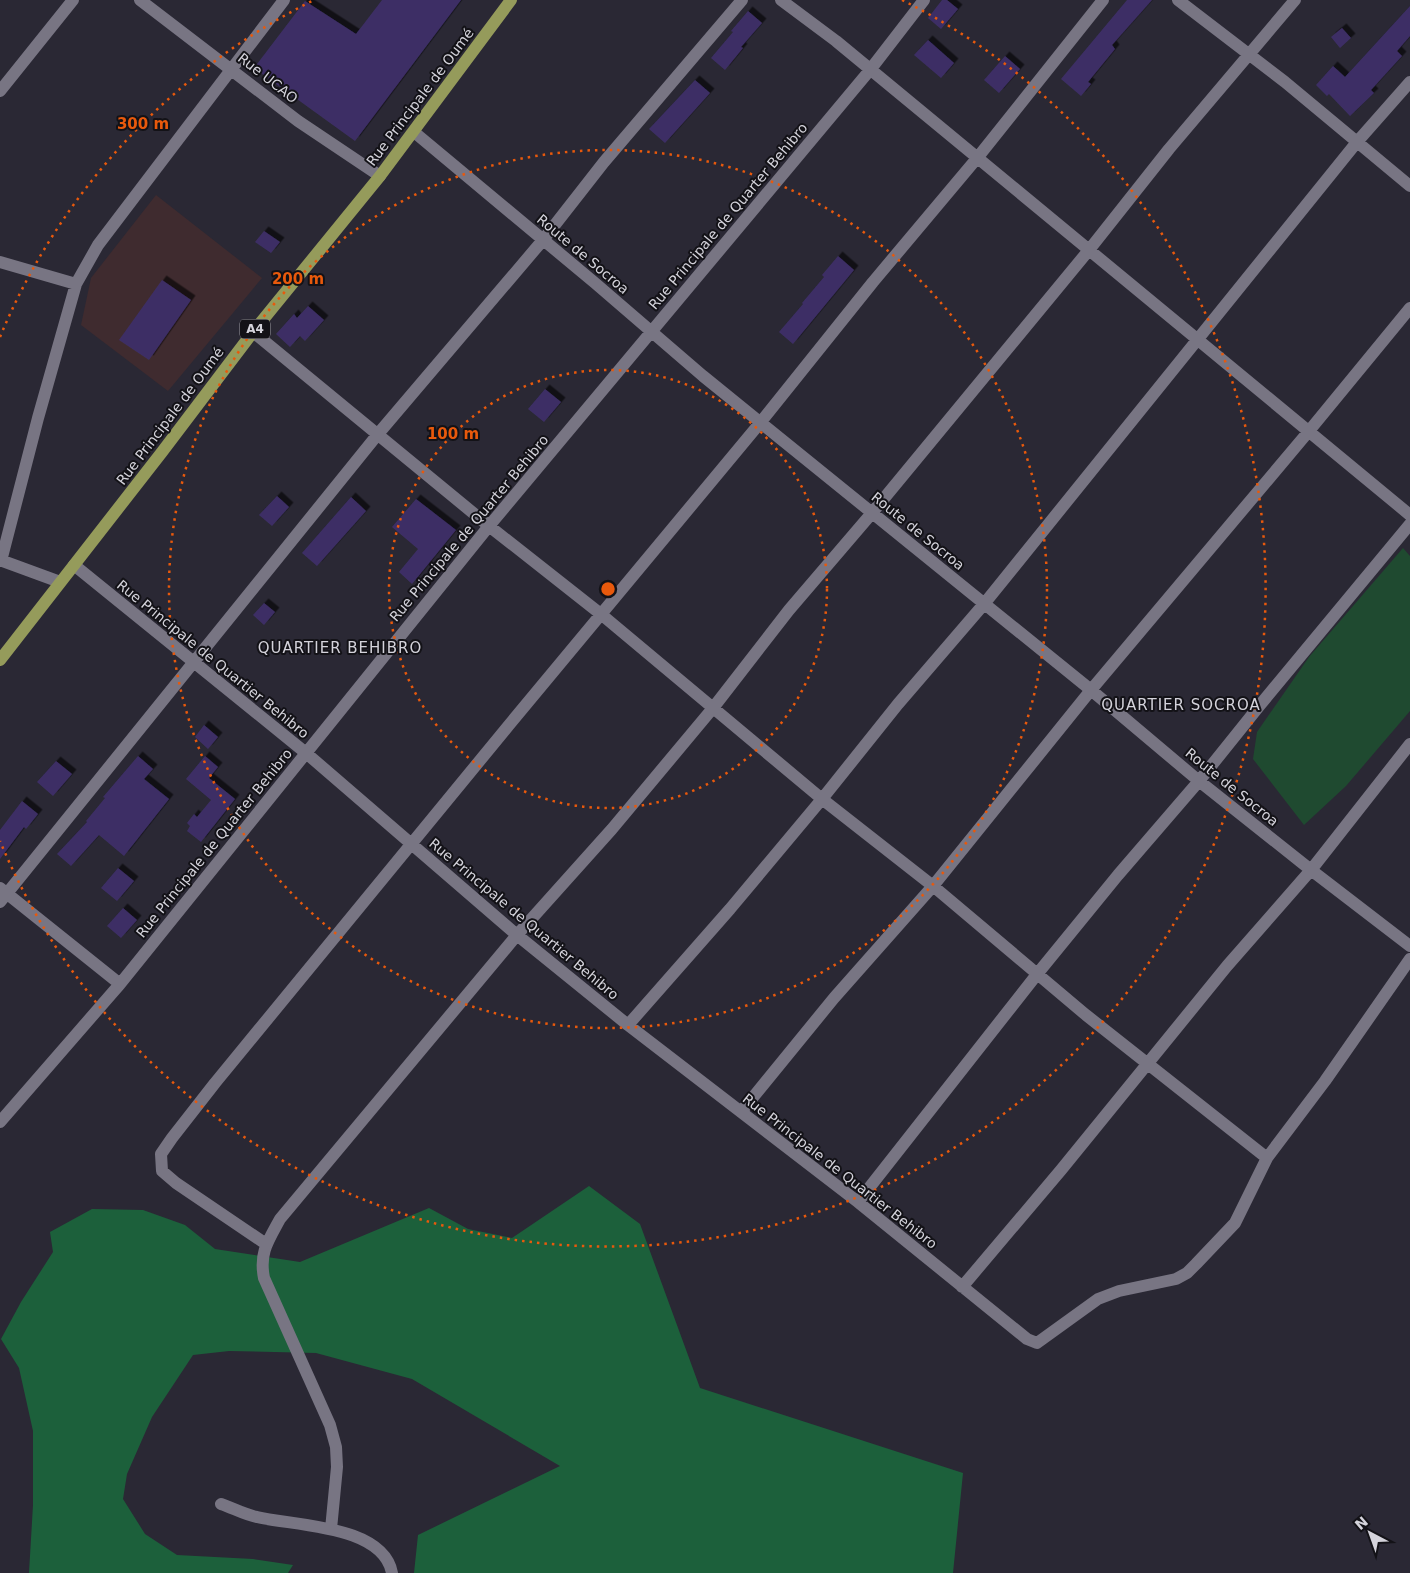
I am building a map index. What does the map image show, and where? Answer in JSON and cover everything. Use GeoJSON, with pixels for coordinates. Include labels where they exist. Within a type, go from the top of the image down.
{"type":"FeatureCollection","features":[{"type":"Feature","properties":{"kind":"main road","name":"Rue Principale de Oumé"},"geometry":{"type":"LineString","coordinates":[[0,660],[253,332],[380,176],[511,0]]}},
{"type":"Feature","properties":{"kind":"street"},"geometry":{"type":"LineString","coordinates":[[2,84],[74,0]]}},
{"type":"Feature","properties":{"kind":"street","name":"Rue UCAO"},"geometry":{"type":"LineString","coordinates":[[140,0],[298,121],[380,176]]}},
{"type":"Feature","properties":{"kind":"street"},"geometry":{"type":"LineString","coordinates":[[60,582],[1,560],[38,418],[76,284],[98,245],[284,0]]}},
{"type":"Feature","properties":{"kind":"street"},"geometry":{"type":"LineString","coordinates":[[120,984],[2,895],[378,434],[542,240],[604,162],[742,0]]}},
{"type":"Feature","properties":{"kind":"street"},"geometry":{"type":"LineString","coordinates":[[781,0],[829,36],[1410,515]]}},
{"type":"Feature","properties":{"kind":"street","name":"Rue Principale de Quarter Behibro"},"geometry":{"type":"LineString","coordinates":[[0,1122],[120,984],[489,526],[870,70],[924,0]]}},
{"type":"Feature","properties":{"kind":"street"},"geometry":{"type":"LineString","coordinates":[[266,1244],[176,1183],[162,1171],[162,1154],[172,1138],[411,844],[760,423],[873,282],[978,158],[1103,0]]}},
{"type":"Feature","properties":{"kind":"street"},"geometry":{"type":"LineString","coordinates":[[1178,0],[1285,82],[1410,186]]}},
{"type":"Feature","properties":{"kind":"street"},"geometry":{"type":"LineString","coordinates":[[331,1529],[337,1467],[336,1447],[330,1425],[264,1278],[261,1263],[266,1244],[280,1219],[517,935],[612,829],[713,708],[789,610],[872,513],[1169,150],[1295,0]]}},
{"type":"Feature","properties":{"kind":"street"},"geometry":{"type":"LineString","coordinates":[[628,1025],[730,909],[898,704],[984,604],[1196,340],[1277,244],[1357,142],[1410,82]]}},
{"type":"Feature","properties":{"kind":"street","name":"Route de Socroa"},"geometry":{"type":"LineString","coordinates":[[414,132],[760,423],[1091,690],[1200,781],[1410,946]]}},
{"type":"Feature","properties":{"kind":"street"},"geometry":{"type":"LineString","coordinates":[[0,262],[76,284]]}},
{"type":"Feature","properties":{"kind":"street"},"geometry":{"type":"LineString","coordinates":[[741,1112],[834,998],[933,886],[1091,690],[1410,308]]}},
{"type":"Feature","properties":{"kind":"street"},"geometry":{"type":"LineString","coordinates":[[253,332],[489,526],[602,615],[822,799],[933,886],[1147,1064],[1267,1158],[1326,1082],[1410,959]]}},
{"type":"Feature","properties":{"kind":"street"},"geometry":{"type":"LineString","coordinates":[[858,1202],[1038,974],[1118,876],[1200,781],[1260,705],[1410,524]]}},
{"type":"Feature","properties":{"kind":"street","name":"Rue Principale de Quartier Behibro"},"geometry":{"type":"LineString","coordinates":[[74,565],[306,753],[517,935],[628,1025],[858,1202],[1027,1339],[1037,1343],[1098,1299],[1119,1290],[1176,1279],[1187,1273],[1235,1223],[1267,1158]]}},
{"type":"Feature","properties":{"kind":"street"},"geometry":{"type":"LineString","coordinates":[[962,1287],[1227,966],[1311,870],[1410,744]]}},
{"type":"Feature","properties":{"kind":"street"},"geometry":{"type":"LineString","coordinates":[[221,1504],[256,1517],[331,1529],[366,1540],[380,1550],[390,1563],[392,1573]]}},
{"type":"Feature","properties":{"kind":"shaded area"},"geometry":{"type":"Polygon","coordinates":[[[156,195],[262,278],[168,391],[81,325],[91,278],[156,195]]]}},
{"type":"Feature","properties":{"kind":"green space"},"geometry":{"type":"Polygon","coordinates":[[[1403,548],[1410,556],[1410,711],[1346,786],[1304,825],[1253,759],[1257,732],[1309,657],[1403,548]]]}},
{"type":"Feature","properties":{"kind":"green space"},"geometry":{"type":"Polygon","coordinates":[[[589,1186],[640,1224],[700,1388],[963,1473],[953,1573],[414,1573],[418,1535],[560,1466],[412,1379],[316,1353],[229,1351],[193,1355],[152,1417],[127,1474],[123,1499],[145,1534],[177,1555],[253,1559],[293,1565],[288,1573],[29,1573],[33,1505],[33,1431],[19,1368],[1,1339],[21,1302],[53,1252],[50,1232],[92,1209],[143,1210],[185,1225],[215,1249],[300,1262],[429,1208],[468,1229],[512,1238],[589,1186]]]}},
{"type":"Feature","properties":{"kind":"building"},"geometry":{"type":"Polygon","coordinates":[[[382,0],[461,0],[355,141],[254,68],[305,1],[356,34],[382,0]]]}},
{"type":"Feature","properties":{"kind":"building"},"geometry":{"type":"Polygon","coordinates":[[[942,0],[947,0],[958,9],[941,29],[928,18],[942,0]]]}},
{"type":"Feature","properties":{"kind":"building"},"geometry":{"type":"Polygon","coordinates":[[[1127,0],[1152,0],[1112,45],[1115,49],[1088,82],[1091,84],[1081,96],[1061,79],[1127,0]]]}},
{"type":"Feature","properties":{"kind":"building"},"geometry":{"type":"Polygon","coordinates":[[[1410,6],[1410,36],[1397,51],[1402,56],[1371,90],[1374,93],[1350,116],[1329,94],[1327,96],[1316,85],[1333,66],[1345,77],[1410,6]]]}},
{"type":"Feature","properties":{"kind":"building"},"geometry":{"type":"Polygon","coordinates":[[[748,11],[762,23],[741,47],[743,48],[725,70],[711,58],[748,11]]]}},
{"type":"Feature","properties":{"kind":"building"},"geometry":{"type":"Polygon","coordinates":[[[1342,28],[1351,38],[1340,48],[1331,37],[1342,28]]]}},
{"type":"Feature","properties":{"kind":"building"},"geometry":{"type":"Polygon","coordinates":[[[928,40],[954,63],[941,78],[914,55],[928,40]]]}},
{"type":"Feature","properties":{"kind":"building"},"geometry":{"type":"Polygon","coordinates":[[[1005,56],[1020,69],[999,93],[984,80],[1005,56]]]}},
{"type":"Feature","properties":{"kind":"building"},"geometry":{"type":"Polygon","coordinates":[[[695,80],[710,93],[665,143],[649,129],[695,80]]]}},
{"type":"Feature","properties":{"kind":"building"},"geometry":{"type":"Polygon","coordinates":[[[264,231],[280,242],[271,253],[255,242],[264,231]]]}},
{"type":"Feature","properties":{"kind":"building"},"geometry":{"type":"Polygon","coordinates":[[[838,256],[854,270],[793,344],[779,332],[824,277],[822,275],[838,256]]]}},
{"type":"Feature","properties":{"kind":"building"},"geometry":{"type":"Polygon","coordinates":[[[162,280],[191,300],[149,360],[119,340],[162,280]]]}},
{"type":"Feature","properties":{"kind":"building"},"geometry":{"type":"Polygon","coordinates":[[[308,306],[324,320],[305,341],[300,336],[290,347],[276,334],[294,314],[297,318],[308,306]]]}},
{"type":"Feature","properties":{"kind":"building"},"geometry":{"type":"Polygon","coordinates":[[[545,389],[561,402],[544,422],[528,409],[545,389]]]}},
{"type":"Feature","properties":{"kind":"building"},"geometry":{"type":"Polygon","coordinates":[[[277,496],[289,507],[272,526],[259,515],[277,496]]]}},
{"type":"Feature","properties":{"kind":"building"},"geometry":{"type":"Polygon","coordinates":[[[351,497],[366,511],[317,566],[302,553],[351,497]]]}},
{"type":"Feature","properties":{"kind":"building"},"geometry":{"type":"Polygon","coordinates":[[[416,499],[456,530],[412,584],[399,572],[418,549],[392,527],[416,499]]]}},
{"type":"Feature","properties":{"kind":"building"},"geometry":{"type":"Polygon","coordinates":[[[264,603],[275,612],[264,625],[253,615],[264,603]]]}},
{"type":"Feature","properties":{"kind":"building"},"geometry":{"type":"Polygon","coordinates":[[[204,725],[218,737],[208,749],[195,737],[204,725]]]}},
{"type":"Feature","properties":{"kind":"building"},"geometry":{"type":"Polygon","coordinates":[[[138,756],[153,769],[144,779],[169,799],[124,856],[99,835],[71,866],[57,854],[87,822],[105,798],[103,797],[138,756]]]}},
{"type":"Feature","properties":{"kind":"building"},"geometry":{"type":"Polygon","coordinates":[[[205,756],[218,767],[209,778],[235,799],[201,842],[187,831],[190,826],[187,823],[194,814],[197,817],[211,800],[186,779],[205,756]]]}},
{"type":"Feature","properties":{"kind":"building"},"geometry":{"type":"Polygon","coordinates":[[[56,761],[72,774],[53,796],[37,782],[56,761]]]}},
{"type":"Feature","properties":{"kind":"building"},"geometry":{"type":"Polygon","coordinates":[[[22,801],[38,814],[26,829],[24,827],[0,859],[0,830],[22,801]]]}},
{"type":"Feature","properties":{"kind":"building"},"geometry":{"type":"Polygon","coordinates":[[[118,868],[134,881],[117,901],[101,888],[118,868]]]}},
{"type":"Feature","properties":{"kind":"building"},"geometry":{"type":"Polygon","coordinates":[[[123,908],[137,920],[121,938],[107,926],[123,908]]]}},
{"type":"Feature","properties":{"kind":"district","name":"QUARTIER BEHIBRO"},"geometry":{"type":"Point","coordinates":[340,648]}},
{"type":"Feature","properties":{"kind":"district","name":"QUARTIER SOCROA"},"geometry":{"type":"Point","coordinates":[1181,705]}}]}
